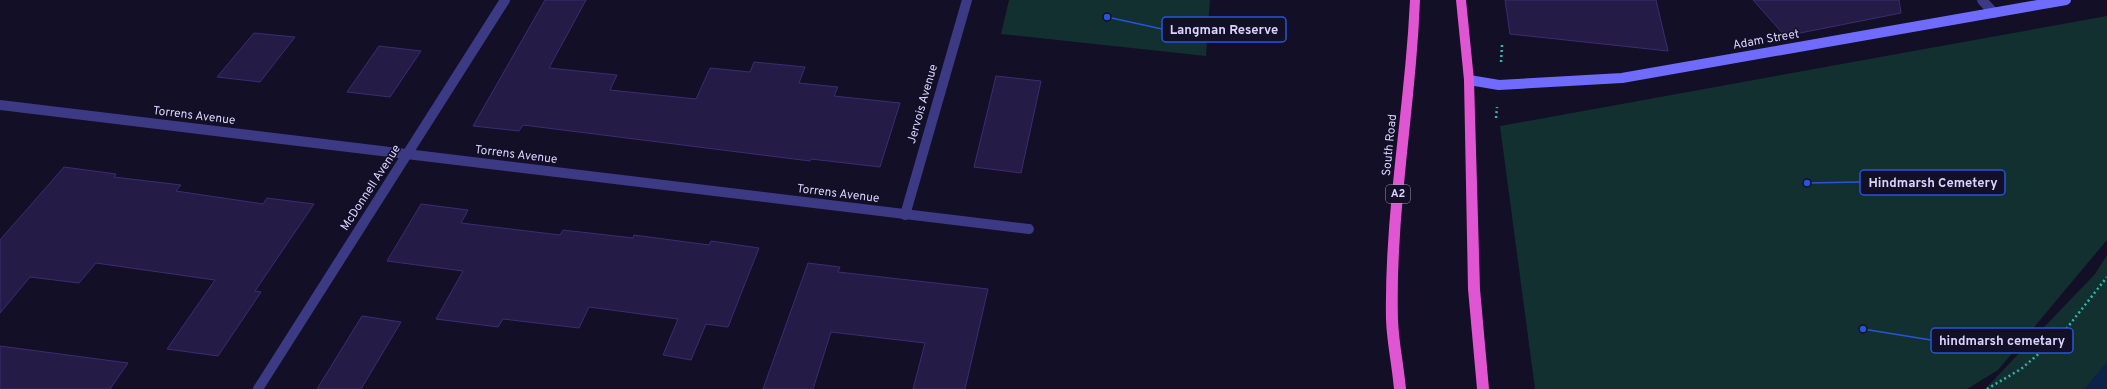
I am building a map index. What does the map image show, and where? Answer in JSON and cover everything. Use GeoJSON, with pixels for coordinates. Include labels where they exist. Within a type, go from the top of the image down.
{"type":"FeatureCollection","features":[{"type":"Feature","properties":{"kind":"highway","name":"South Road"},"geometry":{"type":"LineString","coordinates":[[1400,389],[1392,321],[1397,202],[1408,99],[1415,0]]}},
{"type":"Feature","properties":{"kind":"highway"},"geometry":{"type":"LineString","coordinates":[[1461,0],[1469,80],[1474,289],[1483,389]]}},
{"type":"Feature","properties":{"kind":"main road","name":"Adam Street"},"geometry":{"type":"LineString","coordinates":[[1469,80],[1499,85],[1622,78],[2066,0]]}},
{"type":"Feature","properties":{"kind":"street","name":"McDonnell Avenue"},"geometry":{"type":"LineString","coordinates":[[258,389],[505,0]]}},
{"type":"Feature","properties":{"kind":"street","name":"Jervois Avenue"},"geometry":{"type":"LineString","coordinates":[[905,215],[967,0]]}},
{"type":"Feature","properties":{"kind":"street"},"geometry":{"type":"LineString","coordinates":[[1982,0],[1994,12]]}},
{"type":"Feature","properties":{"kind":"street","name":"Torrens Avenue"},"geometry":{"type":"LineString","coordinates":[[0,105],[1029,229]]}},
{"type":"Feature","properties":{"kind":"path"},"geometry":{"type":"LineString","coordinates":[[1987,389],[2021,369],[2062,334],[2107,277]]}},
{"type":"Feature","properties":{"kind":"green space"},"geometry":{"type":"Polygon","coordinates":[[[1009,0],[1210,0],[1206,56],[1001,34],[1009,0]]]}},
{"type":"Feature","properties":{"kind":"green space"},"geometry":{"type":"Polygon","coordinates":[[[2107,16],[2107,240],[1998,370],[1967,389],[1535,389],[1500,126],[2107,16]]]}},
{"type":"Feature","properties":{"kind":"green space"},"geometry":{"type":"Polygon","coordinates":[[[2107,255],[2107,389],[1985,389],[2095,274],[2107,255]]]}},
{"type":"Feature","properties":{"kind":"water"},"geometry":{"type":"Polygon","coordinates":[[[2107,362],[2107,389],[2084,389],[2107,362]]]}},
{"type":"Feature","properties":{"kind":"building"},"geometry":{"type":"Polygon","coordinates":[[[545,0],[586,0],[549,68],[617,75],[610,90],[696,99],[710,68],[750,72],[754,62],[805,67],[799,83],[838,87],[834,96],[900,103],[880,167],[811,159],[810,161],[523,125],[519,131],[473,126],[545,0]]]}},
{"type":"Feature","properties":{"kind":"building"},"geometry":{"type":"Polygon","coordinates":[[[1505,0],[1656,0],[1668,51],[1510,34],[1505,0]]]}},
{"type":"Feature","properties":{"kind":"building"},"geometry":{"type":"Polygon","coordinates":[[[1753,0],[1899,0],[1901,13],[1785,36],[1753,0]]]}},
{"type":"Feature","properties":{"kind":"building"},"geometry":{"type":"Polygon","coordinates":[[[254,33],[295,37],[260,82],[217,77],[254,33]]]}},
{"type":"Feature","properties":{"kind":"building"},"geometry":{"type":"Polygon","coordinates":[[[379,46],[421,51],[390,97],[347,92],[379,46]]]}},
{"type":"Feature","properties":{"kind":"building"},"geometry":{"type":"Polygon","coordinates":[[[996,76],[1041,81],[1021,173],[974,167],[996,76]]]}},
{"type":"Feature","properties":{"kind":"building"},"geometry":{"type":"Polygon","coordinates":[[[64,167],[116,174],[114,177],[181,185],[176,191],[263,204],[267,198],[314,204],[255,291],[261,292],[218,356],[167,349],[215,280],[96,263],[79,283],[30,277],[0,313],[0,240],[64,167]]]}},
{"type":"Feature","properties":{"kind":"building"},"geometry":{"type":"Polygon","coordinates":[[[421,204],[468,210],[461,223],[560,235],[563,230],[633,238],[634,235],[709,245],[711,241],[759,248],[728,327],[706,324],[691,360],[663,355],[678,319],[589,307],[579,328],[503,319],[498,327],[436,319],[463,271],[387,261],[421,204]]]}},
{"type":"Feature","properties":{"kind":"building"},"geometry":{"type":"Polygon","coordinates":[[[808,263],[840,267],[838,272],[988,289],[965,389],[913,389],[925,343],[831,332],[813,389],[763,389],[808,263]]]}},
{"type":"Feature","properties":{"kind":"building"},"geometry":{"type":"Polygon","coordinates":[[[362,316],[401,322],[361,389],[317,389],[362,316]]]}},
{"type":"Feature","properties":{"kind":"building"},"geometry":{"type":"Polygon","coordinates":[[[0,346],[128,363],[110,389],[0,389],[0,346]]]}},
{"type":"Feature","properties":{"kind":"place","name":"Langman Reserve"},"geometry":{"type":"Point","coordinates":[1107,17]}},
{"type":"Feature","properties":{"kind":"place","name":"Hindmarsh Cemetery"},"geometry":{"type":"Point","coordinates":[1807,183]}},
{"type":"Feature","properties":{"kind":"place","name":"hindmarsh cemetary"},"geometry":{"type":"Point","coordinates":[1863,329]}}]}
